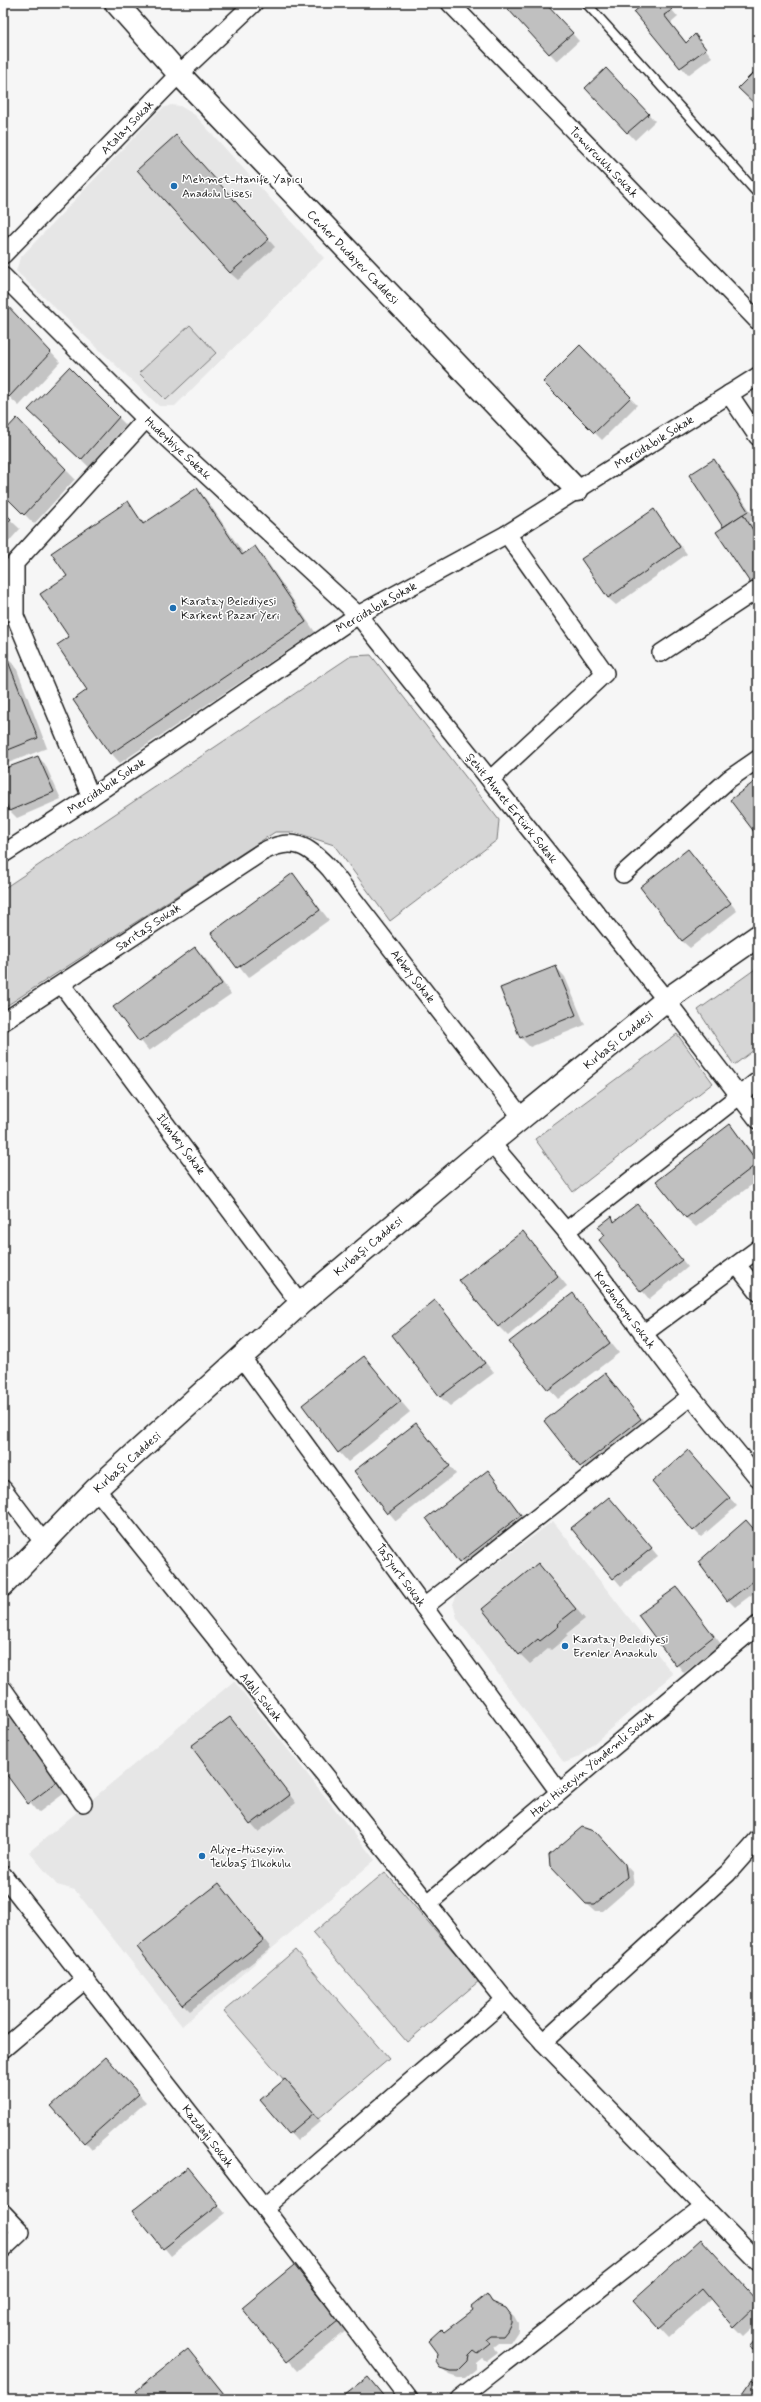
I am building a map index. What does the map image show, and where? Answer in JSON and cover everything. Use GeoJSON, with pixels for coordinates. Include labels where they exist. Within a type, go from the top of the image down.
{"type":"FeatureCollection","features":[{"type":"Feature","properties":{"kind":"street","name":"Cevher Dudayev Caddesi"},"geometry":{"type":"LineString","coordinates":[[116,3],[179,74],[577,490]]}},
{"type":"Feature","properties":{"kind":"street","name":"Atalay Sokak"},"geometry":{"type":"LineString","coordinates":[[3,254],[179,74],[254,3]]}},
{"type":"Feature","properties":{"kind":"street","name":"Tomurcuklu Sokak"},"geometry":{"type":"LineString","coordinates":[[450,3],[758,321]]}},
{"type":"Feature","properties":{"kind":"street","name":"Hudeybiye Sokak"},"geometry":{"type":"LineString","coordinates":[[3,276],[146,419],[358,615]]}},
{"type":"Feature","properties":{"kind":"street","name":"Mercidabık Sokak"},"geometry":{"type":"LineString","coordinates":[[3,854],[91,797],[358,615],[507,534],[758,376]]}},
{"type":"Feature","properties":{"kind":"street"},"geometry":{"type":"LineString","coordinates":[[729,394],[758,437]]}},
{"type":"Feature","properties":{"kind":"street"},"geometry":{"type":"LineString","coordinates":[[91,797],[15,616],[14,563],[146,419]]}},
{"type":"Feature","properties":{"kind":"street"},"geometry":{"type":"LineString","coordinates":[[490,780],[605,673],[507,534]]}},
{"type":"Feature","properties":{"kind":"street"},"geometry":{"type":"LineString","coordinates":[[661,653],[758,589]]}},
{"type":"Feature","properties":{"kind":"street","name":"Şehit Ahmet Ertürk Sokak"},"geometry":{"type":"LineString","coordinates":[[358,615],[666,1000],[758,1120]]}},
{"type":"Feature","properties":{"kind":"street"},"geometry":{"type":"LineString","coordinates":[[623,874],[729,779],[758,760]]}},
{"type":"Feature","properties":{"kind":"street","name":"Sarıtaş Sokak"},"geometry":{"type":"LineString","coordinates":[[3,1022],[62,985],[262,852],[278,844],[296,844]]}},
{"type":"Feature","properties":{"kind":"street","name":"Akbey Sokak"},"geometry":{"type":"LineString","coordinates":[[296,844],[316,854],[330,869],[522,1118]]}},
{"type":"Feature","properties":{"kind":"street","name":"Kırbaşı Caddesi"},"geometry":{"type":"LineString","coordinates":[[3,1585],[96,1489],[300,1304],[522,1118],[666,1000],[758,936]]}},
{"type":"Feature","properties":{"kind":"street","name":"İlimbey Sokak"},"geometry":{"type":"LineString","coordinates":[[62,985],[300,1304]]}},
{"type":"Feature","properties":{"kind":"street"},"geometry":{"type":"LineString","coordinates":[[566,1231],[758,1081]]}},
{"type":"Feature","properties":{"kind":"street","name":"Kordonboyu Sokak"},"geometry":{"type":"LineString","coordinates":[[492,1143],[566,1231],[691,1396],[758,1478]]}},
{"type":"Feature","properties":{"kind":"street"},"geometry":{"type":"LineString","coordinates":[[643,1334],[758,1249]]}},
{"type":"Feature","properties":{"kind":"street"},"geometry":{"type":"LineString","coordinates":[[737,1265],[758,1292]]}},
{"type":"Feature","properties":{"kind":"street","name":"Taşyurt Sokak"},"geometry":{"type":"LineString","coordinates":[[242,1358],[559,1792]]}},
{"type":"Feature","properties":{"kind":"street"},"geometry":{"type":"LineString","coordinates":[[424,1607],[691,1396]]}},
{"type":"Feature","properties":{"kind":"street"},"geometry":{"type":"LineString","coordinates":[[3,1489],[44,1543]]}},
{"type":"Feature","properties":{"kind":"street","name":"Adalı Sokak"},"geometry":{"type":"LineString","coordinates":[[96,1489],[505,2000],[543,2042],[758,2262]]}},
{"type":"Feature","properties":{"kind":"street","name":"Hacı Hüseyin Yöndemli Sokak"},"geometry":{"type":"LineString","coordinates":[[427,1904],[758,1625]]}},
{"type":"Feature","properties":{"kind":"street"},"geometry":{"type":"LineString","coordinates":[[3,1689],[83,1803]]}},
{"type":"Feature","properties":{"kind":"street"},"geometry":{"type":"LineString","coordinates":[[543,2042],[728,1873],[758,1839]]}},
{"type":"Feature","properties":{"kind":"street","name":"Kazdağı Sokak"},"geometry":{"type":"LineString","coordinates":[[3,1876],[86,1979],[264,2208],[408,2399]]}},
{"type":"Feature","properties":{"kind":"street"},"geometry":{"type":"LineString","coordinates":[[3,2049],[86,1979]]}},
{"type":"Feature","properties":{"kind":"street"},"geometry":{"type":"LineString","coordinates":[[264,2208],[505,2000]]}},
{"type":"Feature","properties":{"kind":"street"},"geometry":{"type":"LineString","coordinates":[[459,2399],[704,2208]]}},
{"type":"Feature","properties":{"kind":"street"},"geometry":{"type":"LineString","coordinates":[[3,2213],[21,2232],[3,2249]]}},
{"type":"Feature","properties":{"kind":"lane"},"geometry":{"type":"LineString","coordinates":[[586,3],[758,194]]}},
{"type":"Feature","properties":{"kind":"shaded area","name":"Mehmet-Hanife Yapıcı Anadolu Lisesi"},"geometry":{"type":"Polygon","coordinates":[[[171,105],[180,106],[195,115],[324,258],[175,406],[159,406],[16,271],[20,258],[156,114],[163,108],[171,105]]]}},
{"type":"Feature","properties":{"kind":"shaded area"},"geometry":{"type":"Polygon","coordinates":[[[190,325],[216,353],[166,400],[139,373],[190,325]]]}},
{"type":"Feature","properties":{"kind":"shaded area"},"geometry":{"type":"Polygon","coordinates":[[[371,655],[499,820],[497,840],[390,921],[334,845],[294,832],[275,832],[3,1008],[3,889],[351,656],[371,655]]]}},
{"type":"Feature","properties":{"kind":"shaded area"},"geometry":{"type":"Polygon","coordinates":[[[758,967],[758,1047],[734,1065],[698,1010],[758,967]]]}},
{"type":"Feature","properties":{"kind":"shaded area"},"geometry":{"type":"Polygon","coordinates":[[[677,1034],[713,1083],[573,1192],[535,1139],[677,1034]]]}},
{"type":"Feature","properties":{"kind":"shaded area","name":"Karatay Belediyesi Erenler Anaokulu"},"geometry":{"type":"Polygon","coordinates":[[[553,1521],[673,1674],[577,1758],[564,1763],[457,1618],[453,1604],[457,1594],[553,1521]]]}},
{"type":"Feature","properties":{"kind":"shaded area","name":"Aliye-Hüseyin Tekbaş İlkokulu"},"geometry":{"type":"Polygon","coordinates":[[[234,1681],[375,1860],[182,2026],[75,1890],[57,1885],[29,1852],[234,1681]]]}},
{"type":"Feature","properties":{"kind":"shaded area"},"geometry":{"type":"Polygon","coordinates":[[[385,1872],[479,1981],[407,2042],[313,1933],[385,1872]]]}},
{"type":"Feature","properties":{"kind":"shaded area"},"geometry":{"type":"Polygon","coordinates":[[[295,1950],[389,2059],[318,2119],[224,2011],[295,1950]]]}},
{"type":"Feature","properties":{"kind":"building"},"geometry":{"type":"Polygon","coordinates":[[[512,3],[545,3],[573,33],[549,54],[507,8],[512,3]]]}},
{"type":"Feature","properties":{"kind":"building"},"geometry":{"type":"Polygon","coordinates":[[[644,3],[666,3],[672,10],[664,15],[686,43],[695,34],[706,49],[680,68],[634,12],[644,3]]]}},
{"type":"Feature","properties":{"kind":"building"},"geometry":{"type":"Polygon","coordinates":[[[606,68],[649,114],[627,133],[585,88],[606,68]]]}},
{"type":"Feature","properties":{"kind":"building"},"geometry":{"type":"Polygon","coordinates":[[[758,68],[758,107],[738,88],[758,68]]]}},
{"type":"Feature","properties":{"kind":"building"},"geometry":{"type":"Polygon","coordinates":[[[176,135],[269,239],[230,273],[137,170],[176,135]]]}},
{"type":"Feature","properties":{"kind":"building"},"geometry":{"type":"Polygon","coordinates":[[[3,301],[51,352],[9,397],[3,392],[3,301]]]}},
{"type":"Feature","properties":{"kind":"building"},"geometry":{"type":"Polygon","coordinates":[[[580,345],[631,397],[594,433],[543,382],[580,345]]]}},
{"type":"Feature","properties":{"kind":"building"},"geometry":{"type":"Polygon","coordinates":[[[69,367],[119,417],[81,460],[28,410],[69,367]]]}},
{"type":"Feature","properties":{"kind":"building"},"geometry":{"type":"Polygon","coordinates":[[[17,418],[66,469],[24,515],[3,494],[3,433],[17,418]]]}},
{"type":"Feature","properties":{"kind":"building"},"geometry":{"type":"Polygon","coordinates":[[[714,459],[748,511],[723,527],[689,475],[714,459]]]}},
{"type":"Feature","properties":{"kind":"building","name":"Karatay Belediyesi Karkent Pazar Yeri"},"geometry":{"type":"Polygon","coordinates":[[[197,488],[242,555],[255,546],[306,622],[110,754],[73,700],[87,690],[57,645],[69,637],[40,594],[67,576],[51,553],[128,501],[143,524],[197,488]]]}},
{"type":"Feature","properties":{"kind":"building"},"geometry":{"type":"Polygon","coordinates":[[[654,509],[680,547],[608,598],[581,559],[654,509]]]}},
{"type":"Feature","properties":{"kind":"building"},"geometry":{"type":"Polygon","coordinates":[[[3,511],[11,519],[3,528],[3,511]]]}},
{"type":"Feature","properties":{"kind":"building"},"geometry":{"type":"Polygon","coordinates":[[[743,514],[758,538],[758,579],[751,584],[716,532],[743,514]]]}},
{"type":"Feature","properties":{"kind":"building"},"geometry":{"type":"Polygon","coordinates":[[[6,656],[38,738],[3,752],[3,658],[6,656]]]}},
{"type":"Feature","properties":{"kind":"building"},"geometry":{"type":"Polygon","coordinates":[[[38,756],[54,792],[9,811],[3,797],[3,769],[38,756]]]}},
{"type":"Feature","properties":{"kind":"building"},"geometry":{"type":"Polygon","coordinates":[[[758,779],[758,837],[730,800],[758,779]]]}},
{"type":"Feature","properties":{"kind":"building"},"geometry":{"type":"Polygon","coordinates":[[[688,849],[731,903],[682,941],[640,887],[688,849]]]}},
{"type":"Feature","properties":{"kind":"building"},"geometry":{"type":"Polygon","coordinates":[[[293,873],[320,910],[237,968],[211,933],[293,873]]]}},
{"type":"Feature","properties":{"kind":"building"},"geometry":{"type":"Polygon","coordinates":[[[195,947],[222,984],[139,1042],[113,1007],[195,947]]]}},
{"type":"Feature","properties":{"kind":"building"},"geometry":{"type":"Polygon","coordinates":[[[556,966],[576,1015],[520,1038],[500,988],[556,966]]]}},
{"type":"Feature","properties":{"kind":"building"},"geometry":{"type":"Polygon","coordinates":[[[730,1124],[758,1163],[686,1218],[656,1181],[730,1124]]]}},
{"type":"Feature","properties":{"kind":"building"},"geometry":{"type":"Polygon","coordinates":[[[637,1204],[682,1260],[641,1292],[599,1240],[605,1235],[598,1227],[612,1216],[614,1222],[637,1204]]]}},
{"type":"Feature","properties":{"kind":"building"},"geometry":{"type":"Polygon","coordinates":[[[523,1231],[558,1276],[498,1327],[459,1280],[523,1231]]]}},
{"type":"Feature","properties":{"kind":"building"},"geometry":{"type":"Polygon","coordinates":[[[573,1293],[610,1343],[548,1390],[509,1342],[573,1293]]]}},
{"type":"Feature","properties":{"kind":"building"},"geometry":{"type":"Polygon","coordinates":[[[435,1300],[485,1363],[440,1397],[392,1335],[435,1300]]]}},
{"type":"Feature","properties":{"kind":"building"},"geometry":{"type":"Polygon","coordinates":[[[364,1356],[401,1401],[338,1453],[302,1405],[364,1356]]]}},
{"type":"Feature","properties":{"kind":"building"},"geometry":{"type":"Polygon","coordinates":[[[605,1373],[641,1419],[580,1467],[544,1421],[605,1373]]]}},
{"type":"Feature","properties":{"kind":"building"},"geometry":{"type":"Polygon","coordinates":[[[416,1423],[450,1466],[387,1514],[354,1471],[416,1423]]]}},
{"type":"Feature","properties":{"kind":"building"},"geometry":{"type":"Polygon","coordinates":[[[688,1450],[730,1498],[693,1531],[652,1482],[688,1450]]]}},
{"type":"Feature","properties":{"kind":"building"},"geometry":{"type":"Polygon","coordinates":[[[488,1470],[521,1515],[459,1563],[426,1518],[488,1470]]]}},
{"type":"Feature","properties":{"kind":"building"},"geometry":{"type":"Polygon","coordinates":[[[609,1497],[652,1548],[613,1579],[571,1528],[609,1497]]]}},
{"type":"Feature","properties":{"kind":"building"},"geometry":{"type":"Polygon","coordinates":[[[746,1520],[758,1534],[758,1578],[727,1601],[698,1562],[746,1520]]]}},
{"type":"Feature","properties":{"kind":"building"},"geometry":{"type":"Polygon","coordinates":[[[538,1563],[576,1609],[557,1624],[559,1626],[540,1641],[538,1639],[519,1655],[482,1609],[538,1563]]]}},
{"type":"Feature","properties":{"kind":"building"},"geometry":{"type":"Polygon","coordinates":[[[677,1587],[714,1636],[676,1666],[638,1615],[677,1587]]]}},
{"type":"Feature","properties":{"kind":"building"},"geometry":{"type":"Polygon","coordinates":[[[3,1701],[61,1779],[28,1804],[3,1770],[3,1701]]]}},
{"type":"Feature","properties":{"kind":"building"},"geometry":{"type":"Polygon","coordinates":[[[230,1717],[290,1795],[250,1825],[191,1746],[230,1717]]]}},
{"type":"Feature","properties":{"kind":"building"},"geometry":{"type":"Polygon","coordinates":[[[582,1827],[596,1832],[625,1864],[627,1877],[595,1904],[586,1904],[550,1866],[549,1855],[582,1827]]]}},
{"type":"Feature","properties":{"kind":"building"},"geometry":{"type":"Polygon","coordinates":[[[219,1883],[264,1940],[182,2005],[137,1947],[219,1883]]]}},
{"type":"Feature","properties":{"kind":"building"},"geometry":{"type":"Polygon","coordinates":[[[106,2057],[139,2094],[84,2143],[51,2106],[106,2057]]]}},
{"type":"Feature","properties":{"kind":"building"},"geometry":{"type":"Polygon","coordinates":[[[285,2079],[314,2113],[289,2134],[260,2100],[285,2079]]]}},
{"type":"Feature","properties":{"kind":"building"},"geometry":{"type":"Polygon","coordinates":[[[188,2167],[219,2205],[163,2249],[132,2211],[188,2167]]]}},
{"type":"Feature","properties":{"kind":"building"},"geometry":{"type":"Polygon","coordinates":[[[701,2239],[758,2301],[758,2304],[734,2327],[702,2289],[658,2328],[633,2300],[701,2239]]]}},
{"type":"Feature","properties":{"kind":"building"},"geometry":{"type":"Polygon","coordinates":[[[294,2265],[338,2320],[286,2362],[242,2308],[294,2265]]]}},
{"type":"Feature","properties":{"kind":"building"},"geometry":{"type":"Polygon","coordinates":[[[487,2294],[492,2302],[506,2308],[511,2315],[511,2323],[507,2331],[503,2336],[491,2336],[487,2339],[491,2344],[478,2354],[474,2351],[469,2356],[468,2361],[458,2371],[450,2371],[440,2368],[436,2362],[437,2353],[428,2341],[441,2329],[444,2332],[473,2310],[471,2307],[487,2294]]]}},
{"type":"Feature","properties":{"kind":"building"},"geometry":{"type":"Polygon","coordinates":[[[758,2337],[758,2369],[756,2352],[749,2347],[758,2337]]]}},
{"type":"Feature","properties":{"kind":"building"},"geometry":{"type":"Polygon","coordinates":[[[188,2349],[228,2399],[142,2399],[135,2391],[188,2349]]]}},
{"type":"Feature","properties":{"kind":"building"},"geometry":{"type":"Polygon","coordinates":[[[368,2377],[386,2399],[340,2399],[368,2377]]]}},
{"type":"Feature","properties":{"kind":"building"},"geometry":{"type":"Polygon","coordinates":[[[752,2380],[756,2384],[758,2382],[758,2399],[739,2399],[752,2380]]]}},
{"type":"Feature","properties":{"kind":"place","name":"Mehmet-Hanife Yapıcı Anadolu Lisesi"},"geometry":{"type":"Point","coordinates":[174,186]}},
{"type":"Feature","properties":{"kind":"place","name":"Karatay Belediyesi Karkent Pazar Yeri"},"geometry":{"type":"Point","coordinates":[173,608]}},
{"type":"Feature","properties":{"kind":"place","name":"Karatay Belediyesi Erenler Anaokulu"},"geometry":{"type":"Point","coordinates":[565,1646]}},
{"type":"Feature","properties":{"kind":"place","name":"Aliye-Hüseyin Tekbaş İlkokulu"},"geometry":{"type":"Point","coordinates":[202,1856]}}]}
